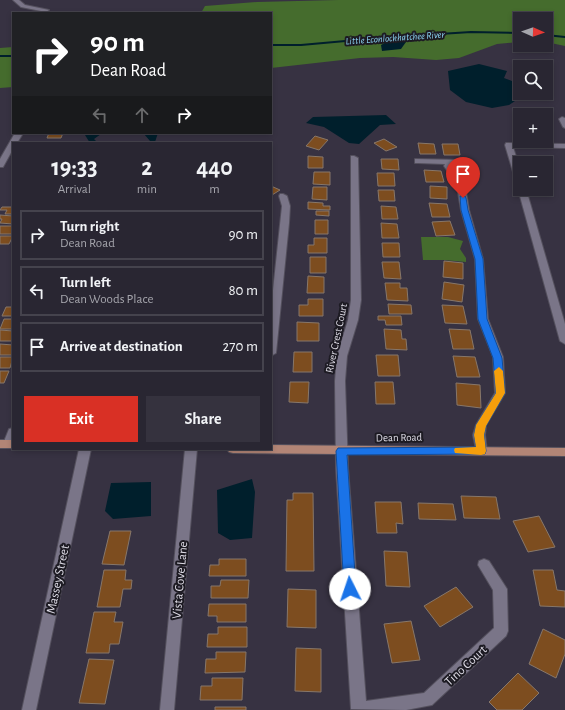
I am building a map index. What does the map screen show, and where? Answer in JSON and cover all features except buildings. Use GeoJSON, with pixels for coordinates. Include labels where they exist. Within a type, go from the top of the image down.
{"type":"FeatureCollection","features":[{"type":"Feature","properties":{"kind":"main road","name":"Dean Road"},"geometry":{"type":"LineString","coordinates":[[272,449],[565,452]]}},
{"type":"Feature","properties":{"kind":"street"},"geometry":{"type":"LineString","coordinates":[[16,0],[23,6],[46,10]]}},
{"type":"Feature","properties":{"kind":"street"},"geometry":{"type":"LineString","coordinates":[[13,142],[18,135]]}},
{"type":"Feature","properties":{"kind":"street"},"geometry":{"type":"LineString","coordinates":[[1,160],[12,144]]}},
{"type":"Feature","properties":{"kind":"street"},"geometry":{"type":"LineString","coordinates":[[513,158],[509,145],[565,146]]}},
{"type":"Feature","properties":{"kind":"street","name":"River Crest Court"},"geometry":{"type":"LineString","coordinates":[[354,158],[356,300],[353,320],[342,356],[340,381],[341,451],[358,710]]}},
{"type":"Feature","properties":{"kind":"street"},"geometry":{"type":"LineString","coordinates":[[418,161],[463,162],[467,165],[469,170],[461,186]]}},
{"type":"Feature","properties":{"kind":"street"},"geometry":{"type":"LineString","coordinates":[[450,162],[448,166],[461,186],[465,210],[479,259],[483,319],[498,358],[500,393],[479,430],[481,451]]}},
{"type":"Feature","properties":{"kind":"street"},"geometry":{"type":"LineString","coordinates":[[272,344],[285,223],[286,206],[283,196]]}},
{"type":"Feature","properties":{"kind":"street"},"geometry":{"type":"LineString","coordinates":[[524,196],[565,342]]}},
{"type":"Feature","properties":{"kind":"street"},"geometry":{"type":"LineString","coordinates":[[7,444],[12,434]]}},
{"type":"Feature","properties":{"kind":"street","name":"Massey Street"},"geometry":{"type":"LineString","coordinates":[[29,710],[85,450]]}},
{"type":"Feature","properties":{"kind":"street","name":"Vista Cove Lane"},"geometry":{"type":"LineString","coordinates":[[167,710],[191,450]]}},
{"type":"Feature","properties":{"kind":"street","name":"Tino Court"},"geometry":{"type":"LineString","coordinates":[[358,710],[427,700],[501,631],[500,589],[484,565]]}},
{"type":"Feature","properties":{"kind":"green space"},"geometry":{"type":"Polygon","coordinates":[[[338,0],[565,0],[565,46],[553,43],[553,12],[513,12],[513,43],[497,44],[459,58],[436,60],[393,57],[360,58],[272,68],[272,12],[202,12],[205,6],[257,2],[338,0]]]}},
{"type":"Feature","properties":{"kind":"green space"},"geometry":{"type":"Polygon","coordinates":[[[12,47],[12,87],[0,88],[0,48],[12,47]]]}},
{"type":"Feature","properties":{"kind":"green space"},"geometry":{"type":"Polygon","coordinates":[[[421,237],[448,237],[463,241],[460,249],[466,258],[466,262],[423,260],[421,237]]]}},
{"type":"Feature","properties":{"kind":"water"},"geometry":{"type":"Polygon","coordinates":[[[411,35],[401,49],[382,51],[381,45],[398,36],[411,35]]]}},
{"type":"Feature","properties":{"kind":"water"},"geometry":{"type":"Polygon","coordinates":[[[479,64],[507,71],[504,78],[513,81],[513,100],[516,100],[509,105],[492,108],[466,102],[450,90],[448,71],[479,64]]]}},
{"type":"Feature","properties":{"kind":"water"},"geometry":{"type":"Polygon","coordinates":[[[386,115],[396,124],[380,125],[359,144],[349,143],[324,127],[306,123],[313,117],[386,115]]]}},
{"type":"Feature","properties":{"kind":"water"},"geometry":{"type":"Polygon","coordinates":[[[101,134],[94,139],[97,142],[89,142],[85,135],[101,134]]]}},
{"type":"Feature","properties":{"kind":"water"},"geometry":{"type":"Polygon","coordinates":[[[144,134],[158,134],[155,142],[150,141],[144,134]]]}},
{"type":"Feature","properties":{"kind":"water"},"geometry":{"type":"Polygon","coordinates":[[[252,479],[255,492],[252,538],[230,540],[218,533],[217,490],[252,479]]]}},
{"type":"Feature","properties":{"kind":"water"},"geometry":{"type":"Polygon","coordinates":[[[151,482],[151,516],[113,519],[105,511],[111,483],[151,482]]]}},
{"type":"Feature","properties":{"kind":"waterway","name":"Little Econlockhatchee River"},"geometry":{"type":"LineString","coordinates":[[408,36],[471,32],[513,33]]}},
{"type":"Feature","properties":{"kind":"waterway","name":"Little Econlockhatchee River"},"geometry":{"type":"LineString","coordinates":[[272,45],[301,45],[401,36]]}},
{"type":"Feature","properties":{"kind":"waterway","name":"Little Econlockhatchee River"},"geometry":{"type":"LineString","coordinates":[[553,36],[565,37]]}},
{"type":"Feature","properties":{"kind":"waterway","name":"Little Econlockhatchee River"},"geometry":{"type":"LineString","coordinates":[[0,56],[12,56]]}},
{"type":"Feature","properties":{"kind":"slow traffic"},"geometry":{"type":"LineString","coordinates":[[459,450],[481,451],[479,430],[500,393],[499,371]]}},
{"type":"Feature","properties":{"kind":"route"},"geometry":{"type":"LineString","coordinates":[[350,589],[341,451],[481,451],[479,430],[500,393],[498,358],[483,319],[479,259],[463,198]]}}]}
